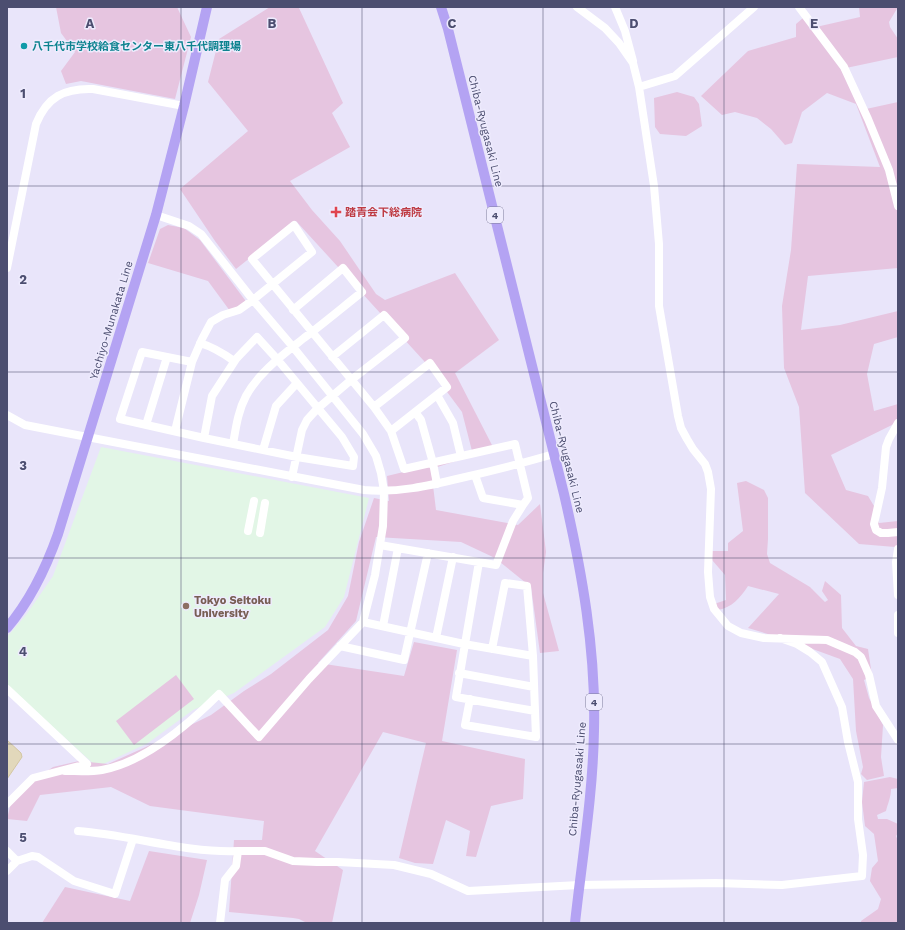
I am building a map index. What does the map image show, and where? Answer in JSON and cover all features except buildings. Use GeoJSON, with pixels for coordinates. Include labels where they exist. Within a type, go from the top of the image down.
{"type":"FeatureCollection","features":[{"type":"Feature","properties":{"kind":"main road","name":"Yachiyo-Munakata Line"},"geometry":{"type":"LineString","coordinates":[[7,628],[28,599],[51,554],[60,528],[156,214],[184,106],[207,7]]}},
{"type":"Feature","properties":{"kind":"main road","name":"Chiba-Ryugasaki Line"},"geometry":{"type":"LineString","coordinates":[[441,7],[453,49],[577,547],[587,607],[593,668],[593,763],[575,923]]}},
{"type":"Feature","properties":{"kind":"street"},"geometry":{"type":"LineString","coordinates":[[577,7],[605,28],[619,43],[633,63]]}},
{"type":"Feature","properties":{"kind":"street"},"geometry":{"type":"LineString","coordinates":[[616,7],[625,30],[639,87],[654,186],[659,244],[659,306],[678,416],[681,428],[693,449],[705,464],[711,489],[708,572],[710,597],[714,609],[728,626],[741,633],[764,638],[827,640],[855,652],[862,657],[869,675],[876,706],[898,740]]}},
{"type":"Feature","properties":{"kind":"street"},"geometry":{"type":"LineString","coordinates":[[639,87],[675,76],[754,7]]}},
{"type":"Feature","properties":{"kind":"street"},"geometry":{"type":"LineString","coordinates":[[799,7],[844,67],[889,170],[898,206]]}},
{"type":"Feature","properties":{"kind":"street"},"geometry":{"type":"LineString","coordinates":[[7,268],[36,124],[40,114],[51,100],[74,89],[93,89],[184,106]]}},
{"type":"Feature","properties":{"kind":"street"},"geometry":{"type":"LineString","coordinates":[[66,770],[102,770],[127,763],[158,746],[180,731],[219,694],[259,737],[310,678],[363,622],[375,575],[380,545],[383,526],[384,491],[376,456],[369,443],[348,414],[253,300],[201,234],[189,226],[156,214]]}},
{"type":"Feature","properties":{"kind":"street"},"geometry":{"type":"LineString","coordinates":[[175,431],[192,362],[211,322],[223,315],[239,310],[253,300],[271,284],[312,252],[294,225],[252,259],[271,284],[374,407],[391,431],[404,469],[515,444],[528,498],[513,522],[496,565],[380,545]]}},
{"type":"Feature","properties":{"kind":"street"},"geometry":{"type":"LineString","coordinates":[[233,444],[238,417],[246,396],[261,376],[277,359],[362,292],[343,268],[293,310]]}},
{"type":"Feature","properties":{"kind":"street"},"geometry":{"type":"LineString","coordinates":[[292,477],[302,430],[307,420],[317,409],[351,380],[405,338],[384,315],[332,357]]}},
{"type":"Feature","properties":{"kind":"street"},"geometry":{"type":"LineString","coordinates":[[192,362],[142,352],[120,419],[204,438],[297,457],[353,466],[354,457],[342,437],[317,409],[277,359],[256,337],[234,360],[212,396],[204,438]]}},
{"type":"Feature","properties":{"kind":"street"},"geometry":{"type":"LineString","coordinates":[[200,343],[222,352],[234,360]]}},
{"type":"Feature","properties":{"kind":"street"},"geometry":{"type":"LineString","coordinates":[[146,425],[167,357]]}},
{"type":"Feature","properties":{"kind":"street"},"geometry":{"type":"LineString","coordinates":[[374,407],[430,363],[447,387],[391,431]]}},
{"type":"Feature","properties":{"kind":"street"},"geometry":{"type":"LineString","coordinates":[[263,450],[276,406],[297,383]]}},
{"type":"Feature","properties":{"kind":"street"},"geometry":{"type":"LineString","coordinates":[[437,395],[453,423],[461,456]]}},
{"type":"Feature","properties":{"kind":"street"},"geometry":{"type":"LineString","coordinates":[[415,412],[421,420],[433,463],[437,484]]}},
{"type":"Feature","properties":{"kind":"street"},"geometry":{"type":"LineString","coordinates":[[7,415],[25,425],[358,490],[384,491],[415,489],[554,454]]}},
{"type":"Feature","properties":{"kind":"street"},"geometry":{"type":"LineString","coordinates":[[898,423],[886,447],[882,488],[874,524],[876,530],[881,533],[898,532]]}},
{"type":"Feature","properties":{"kind":"street"},"geometry":{"type":"LineString","coordinates":[[475,475],[483,498],[523,505]]}},
{"type":"Feature","properties":{"kind":"street"},"geometry":{"type":"LineString","coordinates":[[248,531],[254,501]]}},
{"type":"Feature","properties":{"kind":"street"},"geometry":{"type":"LineString","coordinates":[[260,533],[265,503]]}},
{"type":"Feature","properties":{"kind":"street"},"geometry":{"type":"LineString","coordinates":[[383,626],[398,548]]}},
{"type":"Feature","properties":{"kind":"street"},"geometry":{"type":"LineString","coordinates":[[898,549],[896,562],[898,595]]}},
{"type":"Feature","properties":{"kind":"street"},"geometry":{"type":"LineString","coordinates":[[340,646],[404,660],[428,553]]}},
{"type":"Feature","properties":{"kind":"street"},"geometry":{"type":"LineString","coordinates":[[436,638],[452,557]]}},
{"type":"Feature","properties":{"kind":"street"},"geometry":{"type":"LineString","coordinates":[[479,562],[456,697],[535,711]]}},
{"type":"Feature","properties":{"kind":"street"},"geometry":{"type":"LineString","coordinates":[[470,699],[465,725],[536,737],[533,656],[526,586],[505,584],[492,649]]}},
{"type":"Feature","properties":{"kind":"street"},"geometry":{"type":"LineString","coordinates":[[898,615],[898,633]]}},
{"type":"Feature","properties":{"kind":"street"},"geometry":{"type":"LineString","coordinates":[[363,622],[464,644],[533,656]]}},
{"type":"Feature","properties":{"kind":"street"},"geometry":{"type":"LineString","coordinates":[[78,831],[105,833],[133,839],[218,851],[265,851],[293,860],[394,865],[432,874],[468,891],[579,885],[716,883],[782,885],[862,876],[864,855],[858,819],[858,782],[848,742],[842,707],[822,662],[797,644],[780,638]]}},
{"type":"Feature","properties":{"kind":"street"},"geometry":{"type":"LineString","coordinates":[[459,673],[534,688]]}},
{"type":"Feature","properties":{"kind":"street"},"geometry":{"type":"LineString","coordinates":[[7,689],[87,764],[33,778],[7,804]]}},
{"type":"Feature","properties":{"kind":"street"},"geometry":{"type":"LineString","coordinates":[[7,871],[17,861],[32,856],[38,857],[74,881],[115,894],[133,839]]}},
{"type":"Feature","properties":{"kind":"street"},"geometry":{"type":"LineString","coordinates":[[7,851],[17,861]]}},
{"type":"Feature","properties":{"kind":"street"},"geometry":{"type":"LineString","coordinates":[[220,923],[225,880],[236,866],[238,851]]}},
{"type":"Feature","properties":{"kind":"shaded area"},"geometry":{"type":"Polygon","coordinates":[[[56,7],[177,7],[191,37],[175,99],[81,81],[66,84],[61,71],[75,52],[61,33],[56,7]]]}},
{"type":"Feature","properties":{"kind":"shaded area"},"geometry":{"type":"Polygon","coordinates":[[[270,7],[299,8],[343,103],[332,113],[350,147],[290,181],[312,210],[340,241],[376,294],[385,300],[455,273],[499,340],[455,373],[494,449],[431,469],[436,510],[518,525],[540,504],[546,552],[543,573],[543,593],[559,651],[540,653],[531,587],[495,558],[461,542],[376,537],[356,621],[318,663],[404,676],[414,642],[457,650],[442,741],[525,759],[523,799],[491,806],[476,857],[466,856],[470,831],[446,820],[433,864],[415,863],[399,858],[426,743],[383,732],[315,851],[343,870],[332,923],[307,923],[293,918],[229,912],[234,840],[262,840],[264,821],[150,806],[111,787],[40,795],[27,821],[7,819],[12,799],[27,785],[53,767],[79,761],[108,764],[211,715],[271,674],[328,630],[348,596],[359,542],[374,498],[389,501],[387,476],[424,467],[472,451],[462,412],[424,361],[296,221],[236,269],[180,189],[248,131],[208,82],[219,39],[270,7]]]}},
{"type":"Feature","properties":{"kind":"shaded area"},"geometry":{"type":"Polygon","coordinates":[[[859,7],[898,7],[889,22],[890,27],[898,39],[898,57],[846,68],[866,109],[898,102],[898,268],[808,276],[801,330],[840,325],[898,311],[898,337],[874,344],[867,374],[874,411],[898,404],[898,418],[894,424],[831,455],[846,490],[868,496],[874,506],[879,523],[898,521],[898,545],[895,547],[859,544],[805,493],[799,407],[784,368],[782,306],[791,250],[797,164],[880,167],[856,104],[827,93],[802,112],[792,143],[785,145],[771,129],[757,118],[735,112],[722,115],[701,96],[748,51],[796,37],[796,24],[803,18],[816,27],[860,17],[859,7]]]}},
{"type":"Feature","properties":{"kind":"shaded area"},"geometry":{"type":"Polygon","coordinates":[[[677,92],[694,97],[699,104],[702,126],[686,136],[660,134],[655,127],[654,98],[677,92]]]}},
{"type":"Feature","properties":{"kind":"shaded area"},"geometry":{"type":"Polygon","coordinates":[[[168,225],[184,228],[200,240],[245,300],[245,303],[230,311],[208,281],[148,263],[160,229],[168,225]]]}},
{"type":"Feature","properties":{"kind":"shaded area","name":"Tokyo Seitoku University"},"geometry":{"type":"Polygon","coordinates":[[[101,447],[369,498],[344,597],[325,627],[234,693],[193,710],[148,743],[97,767],[7,685],[7,637],[26,615],[53,576],[101,447]]]}},
{"type":"Feature","properties":{"kind":"shaded area"},"geometry":{"type":"Polygon","coordinates":[[[746,481],[764,490],[768,498],[767,554],[770,563],[810,587],[825,602],[828,600],[822,591],[825,581],[841,595],[842,628],[856,646],[868,649],[872,676],[864,680],[869,698],[883,725],[881,757],[884,776],[867,780],[861,774],[863,767],[856,731],[853,679],[840,659],[788,640],[748,628],[779,594],[748,586],[739,598],[731,605],[717,610],[714,604],[726,600],[725,575],[712,560],[712,551],[728,551],[728,543],[743,531],[737,483],[746,481]]]}},
{"type":"Feature","properties":{"kind":"shaded area"},"geometry":{"type":"Polygon","coordinates":[[[176,675],[194,699],[134,745],[116,721],[176,675]]]}},
{"type":"Feature","properties":{"kind":"shaded area"},"geometry":{"type":"Polygon","coordinates":[[[7,740],[21,753],[22,757],[7,779],[7,740]]]}},
{"type":"Feature","properties":{"kind":"shaded area"},"geometry":{"type":"Polygon","coordinates":[[[890,777],[898,779],[898,788],[891,789],[886,811],[877,815],[878,819],[887,819],[898,824],[898,833],[896,836],[898,841],[898,923],[861,923],[861,921],[878,909],[881,899],[870,881],[872,868],[878,861],[874,834],[865,826],[862,802],[864,782],[890,777]]]}},
{"type":"Feature","properties":{"kind":"shaded area"},"geometry":{"type":"Polygon","coordinates":[[[149,851],[207,860],[199,895],[190,923],[42,923],[65,887],[130,901],[149,851]]]}},
{"type":"Feature","properties":{"kind":"place","name":"八千代市学校給食センター東八千代調理場"},"geometry":{"type":"Point","coordinates":[24,46]}},
{"type":"Feature","properties":{"kind":"place","name":"踏青会下総病院"},"geometry":{"type":"Point","coordinates":[336,212]}},
{"type":"Feature","properties":{"kind":"place","name":"Tokyo Seitoku University"},"geometry":{"type":"Point","coordinates":[186,606]}}]}
